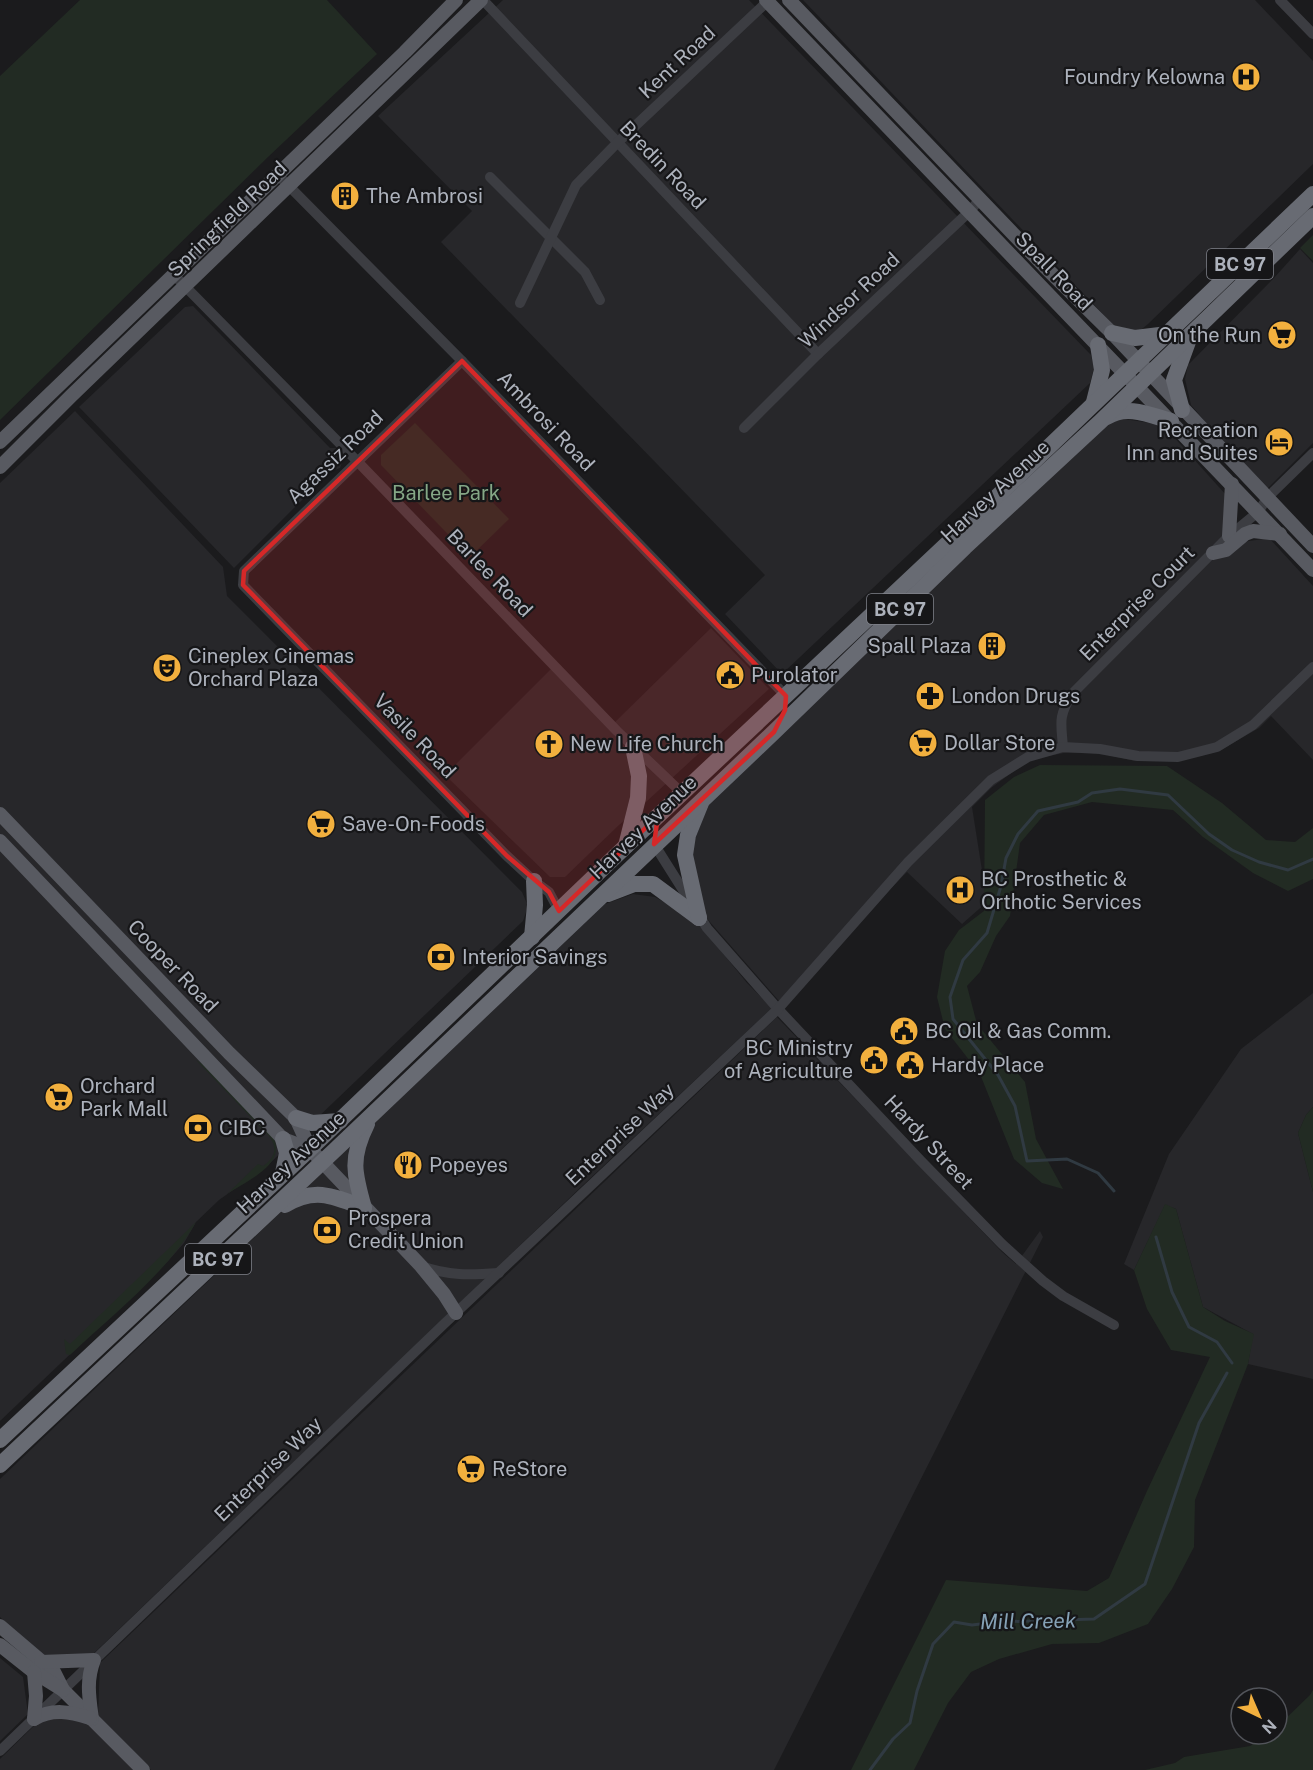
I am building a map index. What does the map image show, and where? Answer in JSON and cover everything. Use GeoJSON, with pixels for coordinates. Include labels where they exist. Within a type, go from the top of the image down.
{"type":"FeatureCollection","features":[{"type":"Feature","properties":{"kind":"highway","name":"Harvey Avenue"},"geometry":{"type":"LineString","coordinates":[[0,1465],[322,1162],[965,547],[1101,421],[1130,380],[1138,362],[1313,194]]}},
{"type":"Feature","properties":{"kind":"highway","name":"Harvey Avenue"},"geometry":{"type":"LineString","coordinates":[[0,1440],[340,1121],[626,846],[1094,403],[1130,380],[1150,374],[1313,216]]}},
{"type":"Feature","properties":{"kind":"highway"},"geometry":{"type":"LineString","coordinates":[[1112,333],[1136,338],[1167,334]]}},
{"type":"Feature","properties":{"kind":"highway"},"geometry":{"type":"LineString","coordinates":[[1101,421],[1116,411],[1177,415],[1174,380],[1191,335]]}},
{"type":"Feature","properties":{"kind":"highway"},"geometry":{"type":"LineString","coordinates":[[1094,403],[1102,370],[1098,345]]}},
{"type":"Feature","properties":{"kind":"highway"},"geometry":{"type":"LineString","coordinates":[[774,732],[785,710],[786,696]]}},
{"type":"Feature","properties":{"kind":"highway"},"geometry":{"type":"LineString","coordinates":[[626,846],[638,798],[639,776],[633,747]]}},
{"type":"Feature","properties":{"kind":"highway"},"geometry":{"type":"LineString","coordinates":[[699,918],[685,855],[688,835],[702,800]]}},
{"type":"Feature","properties":{"kind":"highway"},"geometry":{"type":"LineString","coordinates":[[654,844],[656,828],[668,807]]}},
{"type":"Feature","properties":{"kind":"highway"},"geometry":{"type":"LineString","coordinates":[[532,937],[535,904],[534,881]]}},
{"type":"Feature","properties":{"kind":"highway"},"geometry":{"type":"LineString","coordinates":[[599,898],[634,884],[653,884],[699,918]]}},
{"type":"Feature","properties":{"kind":"highway"},"geometry":{"type":"LineString","coordinates":[[540,954],[556,928],[559,911]]}},
{"type":"Feature","properties":{"kind":"highway"},"geometry":{"type":"LineString","coordinates":[[364,1208],[354,1163],[359,1140],[371,1115]]}},
{"type":"Feature","properties":{"kind":"highway"},"geometry":{"type":"LineString","coordinates":[[296,1118],[312,1123],[340,1121]]}},
{"type":"Feature","properties":{"kind":"highway"},"geometry":{"type":"LineString","coordinates":[[283,1173],[287,1153],[284,1139]]}},
{"type":"Feature","properties":{"kind":"highway"},"geometry":{"type":"LineString","coordinates":[[263,1217],[299,1196],[322,1193],[364,1208]]}},
{"type":"Feature","properties":{"kind":"highway"},"geometry":{"type":"LineString","coordinates":[[66,1405],[68,1377]]}},
{"type":"Feature","properties":{"kind":"main road","name":"Springfield Road"},"geometry":{"type":"LineString","coordinates":[[0,442],[456,0]]}},
{"type":"Feature","properties":{"kind":"main road","name":"Springfield Road"},"geometry":{"type":"LineString","coordinates":[[0,466],[482,0]]}},
{"type":"Feature","properties":{"kind":"main road","name":"Spall Road"},"geometry":{"type":"LineString","coordinates":[[768,0],[1130,380],[1177,415],[1268,497],[1313,546]]}},
{"type":"Feature","properties":{"kind":"main road","name":"Spall Road"},"geometry":{"type":"LineString","coordinates":[[789,0],[1150,374],[1177,415],[1232,484],[1313,570]]}},
{"type":"Feature","properties":{"kind":"main road"},"geometry":{"type":"LineString","coordinates":[[1229,536],[1232,484]]}},
{"type":"Feature","properties":{"kind":"main road"},"geometry":{"type":"LineString","coordinates":[[1213,553],[1226,550],[1245,534],[1253,531],[1280,534]]}},
{"type":"Feature","properties":{"kind":"main road","name":"Cooper Road"},"geometry":{"type":"LineString","coordinates":[[0,814],[229,1053],[296,1118],[310,1149],[421,1266],[444,1293],[456,1313]]}},
{"type":"Feature","properties":{"kind":"main road","name":"Cooper Road"},"geometry":{"type":"LineString","coordinates":[[0,841],[284,1139],[310,1149]]}},
{"type":"Feature","properties":{"kind":"main road"},"geometry":{"type":"LineString","coordinates":[[0,1626],[38,1667],[34,1719],[49,1712],[63,1711],[92,1719]]}},
{"type":"Feature","properties":{"kind":"main road"},"geometry":{"type":"LineString","coordinates":[[0,1645],[38,1667],[54,1672],[63,1690],[143,1770]]}},
{"type":"Feature","properties":{"kind":"main road"},"geometry":{"type":"LineString","coordinates":[[38,1667],[94,1660],[87,1688],[92,1719]]}},
{"type":"Feature","properties":{"kind":"street","name":"Bredin Road"},"geometry":{"type":"LineString","coordinates":[[482,0],[818,354]]}},
{"type":"Feature","properties":{"kind":"street","name":"Kent Road"},"geometry":{"type":"LineString","coordinates":[[520,303],[576,185],[768,0]]}},
{"type":"Feature","properties":{"kind":"street"},"geometry":{"type":"LineString","coordinates":[[1280,0],[1313,34]]}},
{"type":"Feature","properties":{"kind":"street","name":"Ambrosi Road"},"geometry":{"type":"LineString","coordinates":[[277,174],[462,360],[786,696]]}},
{"type":"Feature","properties":{"kind":"street"},"geometry":{"type":"LineString","coordinates":[[490,177],[585,272],[600,300]]}},
{"type":"Feature","properties":{"kind":"street","name":"Windsor Road"},"geometry":{"type":"LineString","coordinates":[[744,428],[980,199]]}},
{"type":"Feature","properties":{"kind":"street","name":"Barlee Road"},"geometry":{"type":"LineString","coordinates":[[173,274],[633,747],[682,793]]}},
{"type":"Feature","properties":{"kind":"street","name":"Agassiz Road"},"geometry":{"type":"LineString","coordinates":[[243,585],[244,572],[462,360]]}},
{"type":"Feature","properties":{"kind":"street","name":"Enterprise Court"},"geometry":{"type":"LineString","coordinates":[[1063,747],[1060,722],[1062,710],[1072,694],[1229,536],[1258,512],[1268,497],[1313,453]]}},
{"type":"Feature","properties":{"kind":"street","name":"Vasile Road"},"geometry":{"type":"LineString","coordinates":[[243,585],[507,856],[549,892],[559,911]]}},
{"type":"Feature","properties":{"kind":"street","name":"Enterprise Way"},"geometry":{"type":"LineString","coordinates":[[0,1751],[456,1313],[778,1009],[908,862],[991,780],[1028,757],[1063,747],[1100,749],[1138,756],[1178,757],[1217,747],[1253,725],[1313,667]]}},
{"type":"Feature","properties":{"kind":"street","name":"Hardy Street"},"geometry":{"type":"LineString","coordinates":[[654,844],[699,918],[778,1009],[1002,1244],[1056,1291],[1114,1325]]}},
{"type":"Feature","properties":{"kind":"street"},"geometry":{"type":"LineString","coordinates":[[421,1266],[455,1275],[499,1273]]}},
{"type":"Feature","properties":{"kind":"highlighted area"},"geometry":{"type":"Polygon","coordinates":[[[462,361],[786,696],[785,710],[774,732],[654,844],[658,816],[559,911],[549,892],[507,856],[243,585],[244,571],[462,361]]]}},
{"type":"Feature","properties":{"kind":"shaded area"},"geometry":{"type":"Polygon","coordinates":[[[503,0],[749,0],[1091,355],[1094,368],[1090,383],[782,674],[725,614],[765,575],[441,242],[472,211],[378,116],[503,0]]]}},
{"type":"Feature","properties":{"kind":"shaded area"},"geometry":{"type":"Polygon","coordinates":[[[803,0],[1255,0],[1313,61],[1313,164],[1148,324],[1136,334],[1119,331],[803,0]]]}},
{"type":"Feature","properties":{"kind":"shaded area"},"geometry":{"type":"Polygon","coordinates":[[[1300,249],[1313,263],[1313,443],[1265,491],[1191,405],[1185,379],[1188,365],[1300,249]]]}},
{"type":"Feature","properties":{"kind":"shaded area"},"geometry":{"type":"Polygon","coordinates":[[[193,306],[330,448],[340,448],[345,454],[340,468],[330,472],[234,568],[79,407],[185,307],[193,306]]]}},
{"type":"Feature","properties":{"kind":"shaded area"},"geometry":{"type":"Polygon","coordinates":[[[75,411],[223,567],[227,596],[522,892],[528,906],[523,921],[267,1166],[219,1200],[196,1222],[184,1243],[168,1261],[0,1421],[0,483],[75,411]]]}},
{"type":"Feature","properties":{"kind":"shaded area"},"geometry":{"type":"Polygon","coordinates":[[[1118,418],[1163,425],[1227,496],[1223,545],[1269,538],[1313,586],[1313,760],[1271,716],[1259,728],[1219,751],[1179,761],[1135,761],[1099,753],[1064,753],[1029,760],[991,788],[972,807],[987,902],[962,924],[907,872],[779,1001],[702,913],[689,856],[708,803],[1100,424],[1118,418]]]}},
{"type":"Feature","properties":{"kind":"shaded area"},"geometry":{"type":"Polygon","coordinates":[[[711,628],[769,689],[565,877],[550,877],[445,775],[557,663],[615,722],[711,628]]]}},
{"type":"Feature","properties":{"kind":"shaded area"},"geometry":{"type":"Polygon","coordinates":[[[633,894],[655,897],[696,920],[747,983],[772,1008],[581,1187],[91,1656],[42,1655],[0,1617],[0,1479],[605,904],[633,894]]]}},
{"type":"Feature","properties":{"kind":"shaded area"},"geometry":{"type":"Polygon","coordinates":[[[1313,993],[1313,1107],[1306,1115],[1298,1133],[1313,1192],[1313,1379],[1248,1364],[1253,1334],[1203,1307],[1176,1209],[1165,1205],[1134,1270],[1124,1264],[1169,1154],[1241,1049],[1313,993]]]}},
{"type":"Feature","properties":{"kind":"shaded area"},"geometry":{"type":"Polygon","coordinates":[[[777,1017],[1016,1264],[1040,1231],[1043,1237],[774,1770],[151,1770],[98,1716],[100,1663],[777,1017]]]}},
{"type":"Feature","properties":{"kind":"shaded area"},"geometry":{"type":"Polygon","coordinates":[[[0,1658],[23,1677],[28,1714],[0,1741],[0,1658]]]}},
{"type":"Feature","properties":{"kind":"shaded area"},"geometry":{"type":"Polygon","coordinates":[[[71,1716],[89,1724],[134,1770],[0,1770],[0,1759],[39,1721],[71,1716]]]}},
{"type":"Feature","properties":{"kind":"green space"},"geometry":{"type":"Polygon","coordinates":[[[80,0],[327,0],[377,54],[268,157],[0,420],[0,76],[80,0]]]}},
{"type":"Feature","properties":{"kind":"green space"},"geometry":{"type":"Polygon","coordinates":[[[1313,235],[1313,261],[1300,248],[1313,235]]]}},
{"type":"Feature","properties":{"kind":"green space","name":"Barlee Park"},"geometry":{"type":"Polygon","coordinates":[[[415,423],[509,519],[470,557],[381,465],[381,455],[415,423]]]}},
{"type":"Feature","properties":{"kind":"green space"},"geometry":{"type":"Polygon","coordinates":[[[1040,765],[1167,766],[1222,803],[1266,840],[1295,842],[1313,828],[1313,879],[1288,891],[1253,873],[1203,837],[1173,810],[1092,802],[1044,815],[1020,843],[1010,916],[996,936],[980,972],[967,986],[977,1024],[1025,1082],[1036,1139],[1063,1189],[1042,1183],[1014,1159],[980,1074],[945,1029],[937,997],[945,951],[959,930],[984,911],[985,800],[1014,777],[1040,765]]]}},
{"type":"Feature","properties":{"kind":"green space"},"geometry":{"type":"Polygon","coordinates":[[[196,1060],[204,1065],[274,1139],[276,1148],[274,1157],[269,1165],[227,1194],[258,1164],[263,1166],[270,1160],[273,1156],[274,1145],[269,1136],[196,1060]]]}},
{"type":"Feature","properties":{"kind":"green space"},"geometry":{"type":"Polygon","coordinates":[[[1313,1107],[1313,1192],[1298,1133],[1306,1115],[1313,1107]]]}},
{"type":"Feature","properties":{"kind":"green space"},"geometry":{"type":"Polygon","coordinates":[[[1165,1204],[1176,1209],[1203,1307],[1225,1321],[1254,1334],[1248,1364],[1195,1500],[1194,1547],[1172,1589],[1148,1624],[1099,1643],[1052,1644],[999,1659],[971,1672],[948,1703],[914,1770],[851,1770],[946,1580],[1087,1591],[1109,1578],[1210,1357],[1171,1350],[1147,1309],[1134,1270],[1165,1204]]]}},
{"type":"Feature","properties":{"kind":"green space"},"geometry":{"type":"Polygon","coordinates":[[[196,1222],[155,1276],[70,1355],[66,1354],[64,1339],[70,1344],[196,1222]]]}},
{"type":"Feature","properties":{"kind":"green space"},"geometry":{"type":"Polygon","coordinates":[[[1313,1690],[1313,1770],[1145,1770],[1175,1763],[1184,1757],[1250,1746],[1289,1746],[1289,1715],[1313,1690]]]}},
{"type":"Feature","properties":{"kind":"waterway","name":"Mill Creek"},"geometry":{"type":"LineString","coordinates":[[1114,1191],[1098,1173],[1067,1159],[1027,1161],[1015,1106],[998,1075],[953,1019],[950,997],[963,960],[987,933],[1001,886],[1006,858],[1018,834],[1038,811],[1078,802],[1092,793],[1120,789],[1168,795],[1209,834],[1232,850],[1259,862],[1288,870],[1313,859]]}},
{"type":"Feature","properties":{"kind":"waterway","name":"Mill Creek"},"geometry":{"type":"LineString","coordinates":[[1156,1237],[1172,1292],[1189,1327],[1217,1342],[1232,1363]]}},
{"type":"Feature","properties":{"kind":"waterway","name":"Mill Creek"},"geometry":{"type":"LineString","coordinates":[[870,1770],[893,1739],[910,1723],[917,1691],[933,1644],[954,1622],[972,1625],[1094,1619],[1145,1584],[1199,1423],[1227,1373]]}},
{"type":"Feature","properties":{"kind":"place","name":"Foundry Kelowna"},"geometry":{"type":"Point","coordinates":[1246,77]}},
{"type":"Feature","properties":{"kind":"place","name":"The Ambrosi"},"geometry":{"type":"Point","coordinates":[345,196]}},
{"type":"Feature","properties":{"kind":"place","name":"On the Run"},"geometry":{"type":"Point","coordinates":[1282,335]}},
{"type":"Feature","properties":{"kind":"place","name":"Recreation Inn and Suites"},"geometry":{"type":"Point","coordinates":[1279,442]}},
{"type":"Feature","properties":{"kind":"place","name":"Spall Plaza"},"geometry":{"type":"Point","coordinates":[992,646]}},
{"type":"Feature","properties":{"kind":"place","name":"Cineplex Cinemas Orchard Plaza"},"geometry":{"type":"Point","coordinates":[167,668]}},
{"type":"Feature","properties":{"kind":"place","name":"Purolator"},"geometry":{"type":"Point","coordinates":[730,675]}},
{"type":"Feature","properties":{"kind":"place","name":"London Drugs"},"geometry":{"type":"Point","coordinates":[930,696]}},
{"type":"Feature","properties":{"kind":"place","name":"Dollar Store"},"geometry":{"type":"Point","coordinates":[923,743]}},
{"type":"Feature","properties":{"kind":"place","name":"New Life Church"},"geometry":{"type":"Point","coordinates":[549,744]}},
{"type":"Feature","properties":{"kind":"place","name":"Save-On-Foods"},"geometry":{"type":"Point","coordinates":[321,824]}},
{"type":"Feature","properties":{"kind":"place","name":"BC Prosthetic & Orthotic Services"},"geometry":{"type":"Point","coordinates":[960,890]}},
{"type":"Feature","properties":{"kind":"place","name":"Interior Savings"},"geometry":{"type":"Point","coordinates":[441,957]}},
{"type":"Feature","properties":{"kind":"place","name":"BC Oil & Gas Comm."},"geometry":{"type":"Point","coordinates":[904,1031]}},
{"type":"Feature","properties":{"kind":"place","name":"BC Ministry of Agriculture"},"geometry":{"type":"Point","coordinates":[874,1060]}},
{"type":"Feature","properties":{"kind":"place","name":"Hardy Place"},"geometry":{"type":"Point","coordinates":[910,1065]}},
{"type":"Feature","properties":{"kind":"place","name":"Orchard Park Mall"},"geometry":{"type":"Point","coordinates":[59,1097]}},
{"type":"Feature","properties":{"kind":"place","name":"CIBC"},"geometry":{"type":"Point","coordinates":[198,1128]}},
{"type":"Feature","properties":{"kind":"place","name":"Popeyes"},"geometry":{"type":"Point","coordinates":[408,1165]}},
{"type":"Feature","properties":{"kind":"place","name":"Prospera Credit Union"},"geometry":{"type":"Point","coordinates":[327,1230]}},
{"type":"Feature","properties":{"kind":"place","name":"ReStore"},"geometry":{"type":"Point","coordinates":[471,1469]}}]}
